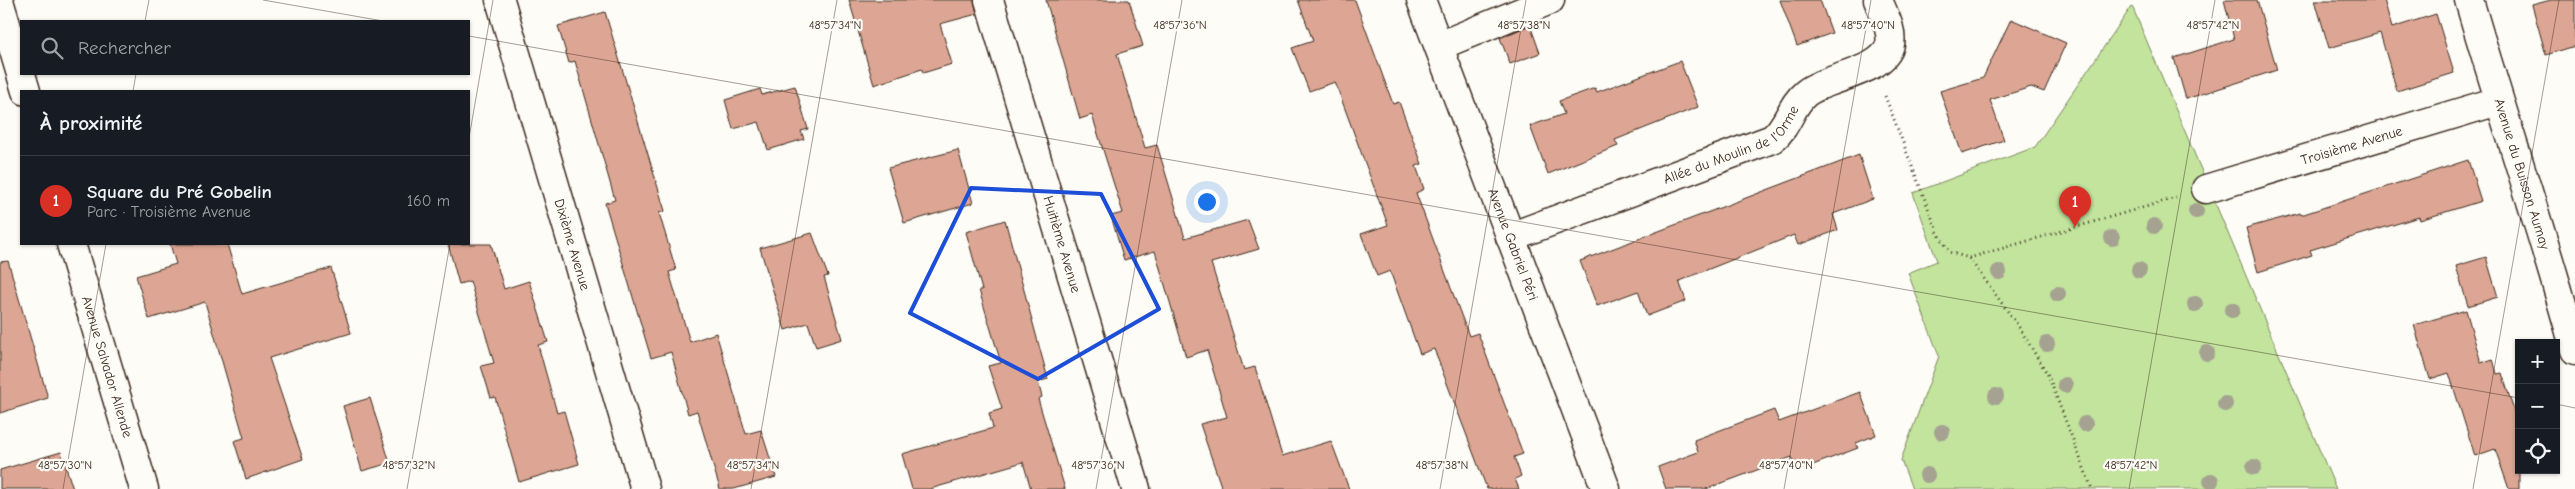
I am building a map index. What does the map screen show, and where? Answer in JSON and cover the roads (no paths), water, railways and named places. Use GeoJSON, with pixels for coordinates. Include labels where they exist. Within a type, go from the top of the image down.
{"type":"FeatureCollection","features":[{"type":"Feature","properties":{"kind":"street","name":"Dixième Avenue"},"geometry":{"type":"LineString","coordinates":[[500,0],[645,489]]}},
{"type":"Feature","properties":{"kind":"street","name":"Huitième Avenue"},"geometry":{"type":"LineString","coordinates":[[989,0],[1136,489]]}},
{"type":"Feature","properties":{"kind":"street","name":"Avenue Gabriel Péri"},"geometry":{"type":"LineString","coordinates":[[1421,0],[1606,489]]}},
{"type":"Feature","properties":{"kind":"street"},"geometry":{"type":"LineString","coordinates":[[1439,46],[1550,0]]}},
{"type":"Feature","properties":{"kind":"street","name":"Allée du Moulin de l'Orme"},"geometry":{"type":"LineString","coordinates":[[1510,237],[1772,139],[1782,131],[1796,105],[1805,94],[1820,85],[1873,65],[1884,56],[1890,44],[1888,28],[1878,0]]}},
{"type":"Feature","properties":{"kind":"street","name":"Avenue du Buisson Aumay"},"geometry":{"type":"LineString","coordinates":[[2468,0],[2498,101],[2555,276],[2575,350]]}},
{"type":"Feature","properties":{"kind":"street"},"geometry":{"type":"LineString","coordinates":[[0,4],[20,71]]}},
{"type":"Feature","properties":{"kind":"street"},"geometry":{"type":"LineString","coordinates":[[21,75],[26,90]]}},
{"type":"Feature","properties":{"kind":"street","name":"Troisième Avenue"},"geometry":{"type":"LineString","coordinates":[[2206,189],[2498,101]]}},
{"type":"Feature","properties":{"kind":"street","name":"Avenue Salvador Allende"},"geometry":{"type":"LineString","coordinates":[[72,245],[144,489]]}},
{"type":"Feature","properties":{"kind":"place","name":"Square du Pré Gobelin"},"geometry":{"type":"Point","coordinates":[2075,227]}}]}
